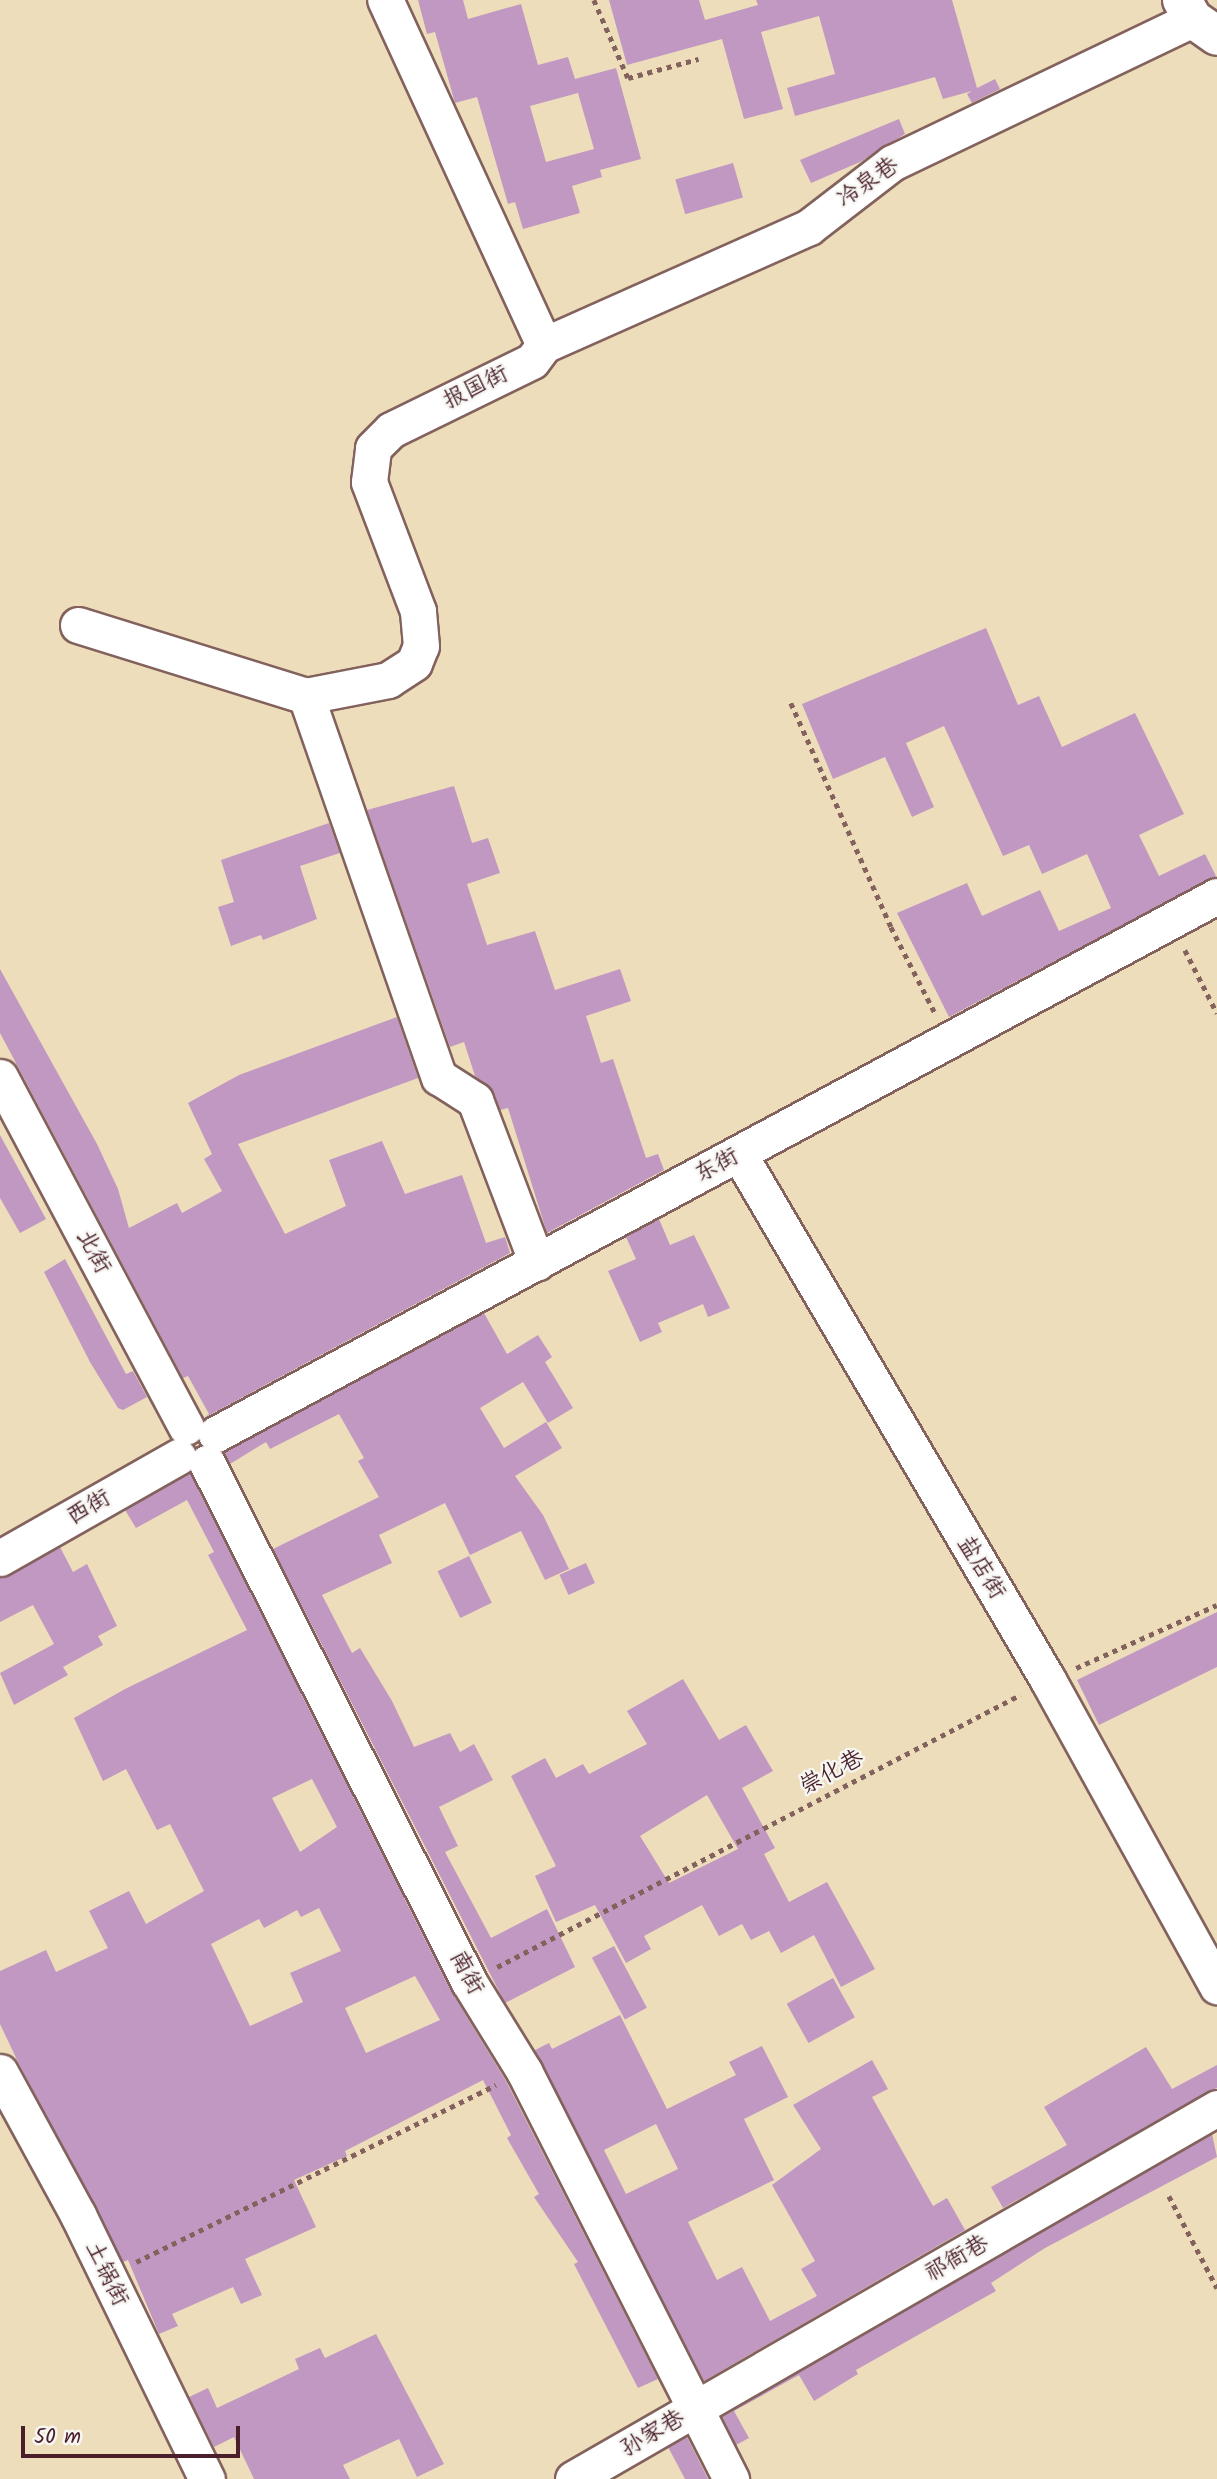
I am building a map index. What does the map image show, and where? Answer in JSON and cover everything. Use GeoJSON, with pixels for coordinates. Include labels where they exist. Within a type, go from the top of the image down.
{"type":"FeatureCollection","features":[{"type":"Feature","properties":{"kind":"street"},"geometry":{"type":"LineString","coordinates":[[385,0],[544,345]]}},
{"type":"Feature","properties":{"kind":"street","name":"冷泉巷"},"geometry":{"type":"LineString","coordinates":[[544,345],[809,227],[892,163],[1197,19]]}},
{"type":"Feature","properties":{"kind":"street","name":"报国街"},"geometry":{"type":"LineString","coordinates":[[306,696],[388,680],[414,663],[421,646],[418,611],[369,481],[373,447],[391,430],[532,361],[544,345]]}},
{"type":"Feature","properties":{"kind":"street"},"geometry":{"type":"LineString","coordinates":[[78,625],[306,696],[439,1077],[475,1100],[537,1263]]}},
{"type":"Feature","properties":{"kind":"street","name":"东街"},"geometry":{"type":"LineString","coordinates":[[196,1445],[1217,896]]}},
{"type":"Feature","properties":{"kind":"street","name":"北街"},"geometry":{"type":"LineString","coordinates":[[0,1077],[196,1445]]}},
{"type":"Feature","properties":{"kind":"street","name":"盐店街"},"geometry":{"type":"LineString","coordinates":[[739,1154],[1048,1680],[1217,1986]]}},
{"type":"Feature","properties":{"kind":"street","name":"西街"},"geometry":{"type":"LineString","coordinates":[[0,1558],[196,1445]]}},
{"type":"Feature","properties":{"kind":"street","name":"南街"},"geometry":{"type":"LineString","coordinates":[[196,1445],[469,1982],[524,2071],[732,2479]]}},
{"type":"Feature","properties":{"kind":"street","name":"土锅街"},"geometry":{"type":"LineString","coordinates":[[0,2072],[107,2276],[207,2479]]}},
{"type":"Feature","properties":{"kind":"street","name":"祁衙巷"},"geometry":{"type":"LineString","coordinates":[[697,2409],[1217,2108]]}},
{"type":"Feature","properties":{"kind":"street","name":"孙家巷"},"geometry":{"type":"LineString","coordinates":[[573,2479],[697,2409]]}},
{"type":"Feature","properties":{"kind":"path"},"geometry":{"type":"LineString","coordinates":[[594,0],[628,78],[698,59]]}},
{"type":"Feature","properties":{"kind":"path"},"geometry":{"type":"LineString","coordinates":[[791,703],[891,927],[950,1040]]}},
{"type":"Feature","properties":{"kind":"path"},"geometry":{"type":"LineString","coordinates":[[1170,921],[1217,1013]]}},
{"type":"Feature","properties":{"kind":"path","name":"崇化巷"},"geometry":{"type":"LineString","coordinates":[[469,1982],[1048,1680],[1217,1605]]}},
{"type":"Feature","properties":{"kind":"path"},"geometry":{"type":"LineString","coordinates":[[107,2276],[524,2071]]}},
{"type":"Feature","properties":{"kind":"path"},"geometry":{"type":"LineString","coordinates":[[1169,2196],[1217,2288]]}},
{"type":"Feature","properties":{"kind":"building"},"geometry":{"type":"Polygon","coordinates":[[[418,0],[463,0],[468,19],[521,4],[538,65],[568,57],[575,79],[616,68],[641,159],[600,170],[602,177],[572,186],[580,213],[523,229],[515,202],[508,204],[477,97],[455,103],[435,32],[427,34],[418,0]],[[578,93],[530,106],[546,162],[594,149],[578,93]]]}},
{"type":"Feature","properties":{"kind":"building"},"geometry":{"type":"Polygon","coordinates":[[[609,0],[699,0],[705,20],[758,5],[756,0],[952,0],[977,88],[995,79],[1000,89],[972,103],[967,94],[972,91],[943,99],[935,77],[795,116],[787,88],[835,74],[819,16],[761,32],[783,109],[744,119],[722,39],[627,65],[609,0]]]}},
{"type":"Feature","properties":{"kind":"building"},"geometry":{"type":"Polygon","coordinates":[[[899,119],[905,134],[860,162],[811,183],[800,160],[899,119]]]}},
{"type":"Feature","properties":{"kind":"building"},"geometry":{"type":"Polygon","coordinates":[[[733,163],[743,198],[685,214],[675,180],[733,163]]]}},
{"type":"Feature","properties":{"kind":"building"},"geometry":{"type":"Polygon","coordinates":[[[986,628],[1018,705],[1039,696],[1062,747],[1135,713],[1184,814],[1139,835],[1159,876],[1205,854],[1216,876],[949,1017],[897,913],[967,883],[982,916],[1040,890],[1059,931],[1111,908],[1087,854],[1042,874],[1029,845],[1003,856],[944,726],[906,743],[934,807],[912,817],[885,757],[833,779],[802,704],[986,628]]]}},
{"type":"Feature","properties":{"kind":"building"},"geometry":{"type":"Polygon","coordinates":[[[454,786],[472,843],[488,838],[500,873],[467,884],[487,945],[535,931],[555,990],[620,969],[631,1001],[586,1016],[601,1063],[613,1059],[646,1158],[658,1154],[664,1170],[547,1233],[508,1108],[500,1110],[493,1092],[475,1076],[464,1042],[450,1047],[367,810],[454,786]]]}},
{"type":"Feature","properties":{"kind":"building"},"geometry":{"type":"Polygon","coordinates":[[[329,823],[340,853],[300,866],[317,919],[263,940],[261,935],[231,946],[218,907],[234,902],[221,860],[329,823]]]}},
{"type":"Feature","properties":{"kind":"building"},"geometry":{"type":"Polygon","coordinates":[[[0,969],[97,1144],[118,1189],[129,1228],[177,1203],[182,1213],[222,1191],[204,1159],[212,1154],[188,1103],[239,1075],[397,1017],[418,1078],[238,1144],[285,1234],[346,1206],[329,1160],[382,1141],[405,1194],[462,1175],[486,1243],[505,1237],[510,1253],[204,1418],[209,1414],[188,1376],[183,1378],[0,1033],[0,969]]]}},
{"type":"Feature","properties":{"kind":"building"},"geometry":{"type":"Polygon","coordinates":[[[0,1135],[46,1219],[20,1233],[0,1198],[0,1135]]]}},
{"type":"Feature","properties":{"kind":"building"},"geometry":{"type":"Polygon","coordinates":[[[659,1219],[670,1245],[694,1235],[730,1308],[708,1317],[703,1304],[658,1323],[662,1332],[640,1342],[608,1271],[636,1259],[626,1237],[659,1219]]]}},
{"type":"Feature","properties":{"kind":"building"},"geometry":{"type":"Polygon","coordinates":[[[65,1259],[126,1374],[133,1371],[147,1397],[123,1410],[118,1408],[90,1362],[44,1272],[65,1259]]]}},
{"type":"Feature","properties":{"kind":"building"},"geometry":{"type":"Polygon","coordinates":[[[484,1313],[507,1354],[538,1335],[552,1357],[545,1362],[573,1408],[548,1423],[523,1382],[480,1408],[504,1448],[546,1422],[562,1448],[515,1476],[543,1515],[569,1569],[545,1580],[521,1531],[470,1555],[445,1503],[379,1535],[392,1563],[322,1595],[352,1653],[360,1648],[392,1701],[414,1747],[450,1733],[460,1752],[474,1744],[493,1780],[439,1807],[458,1846],[445,1852],[491,1938],[547,1909],[575,1967],[505,2003],[273,1549],[379,1497],[358,1461],[364,1458],[339,1414],[270,1449],[266,1442],[230,1464],[224,1452],[484,1313]]]}},
{"type":"Feature","properties":{"kind":"building"},"geometry":{"type":"Polygon","coordinates":[[[190,1473],[451,1991],[506,2081],[658,2379],[638,2388],[574,2264],[578,2262],[534,2197],[539,2194],[507,2138],[511,2135],[483,2080],[345,2151],[347,2156],[294,2180],[316,2227],[245,2259],[262,2295],[241,2304],[233,2287],[172,2314],[178,2326],[159,2334],[128,2260],[123,2262],[0,2024],[0,1971],[46,1950],[56,1972],[108,1948],[89,1911],[129,1891],[146,1924],[204,1891],[170,1824],[157,1830],[126,1769],[103,1781],[74,1718],[125,1689],[247,1630],[208,1555],[214,1552],[187,1500],[136,1528],[125,1510],[190,1473]],[[312,1779],[272,1798],[300,1852],[337,1827],[312,1779]],[[319,1908],[301,1917],[297,1910],[264,1928],[259,1919],[211,1944],[250,2026],[303,2002],[290,1973],[341,1951],[319,1908]],[[415,1976],[345,2008],[366,2053],[440,2020],[415,1976]]]}},
{"type":"Feature","properties":{"kind":"building"},"geometry":{"type":"Polygon","coordinates":[[[60,1547],[73,1572],[87,1564],[117,1626],[98,1636],[103,1645],[63,1667],[68,1675],[14,1705],[0,1673],[54,1644],[33,1605],[0,1622],[0,1578],[60,1547]]]}},
{"type":"Feature","properties":{"kind":"building"},"geometry":{"type":"Polygon","coordinates":[[[469,1556],[492,1603],[460,1618],[438,1571],[469,1556]]]}},
{"type":"Feature","properties":{"kind":"building"},"geometry":{"type":"Polygon","coordinates":[[[586,1563],[595,1583],[568,1595],[560,1575],[586,1563]]]}},
{"type":"Feature","properties":{"kind":"building"},"geometry":{"type":"Polygon","coordinates":[[[1217,1612],[1217,1667],[1099,1725],[1077,1680],[1217,1612]]]}},
{"type":"Feature","properties":{"kind":"building"},"geometry":{"type":"Polygon","coordinates":[[[683,1679],[719,1740],[746,1725],[773,1771],[742,1788],[775,1848],[764,1854],[789,1902],[827,1882],[875,1969],[841,1987],[814,1935],[781,1953],[769,1931],[751,1940],[742,1924],[719,1936],[702,1905],[644,1936],[651,1949],[626,1963],[595,1905],[556,1922],[535,1876],[556,1866],[511,1776],[545,1758],[556,1778],[583,1764],[589,1774],[647,1744],[627,1711],[683,1679]],[[707,1795],[640,1836],[669,1883],[738,1849],[707,1795]]]}},
{"type":"Feature","properties":{"kind":"building"},"geometry":{"type":"Polygon","coordinates":[[[614,1946],[647,2008],[625,2020],[592,1958],[614,1946]]]}},
{"type":"Feature","properties":{"kind":"building"},"geometry":{"type":"Polygon","coordinates":[[[833,1978],[855,2017],[808,2043],[787,2004],[833,1978]]]}},
{"type":"Feature","properties":{"kind":"building"},"geometry":{"type":"Polygon","coordinates":[[[620,2015],[667,2109],[736,2075],[729,2062],[762,2046],[788,2097],[744,2119],[774,2180],[688,2222],[717,2280],[742,2267],[770,2321],[817,2296],[801,2269],[815,2261],[772,2185],[821,2149],[793,2105],[872,2060],[888,2089],[872,2097],[933,2206],[947,2198],[965,2230],[704,2381],[535,2050],[549,2043],[552,2049],[620,2015]],[[656,2124],[604,2150],[626,2194],[678,2169],[656,2124]]]}},
{"type":"Feature","properties":{"kind":"building"},"geometry":{"type":"Polygon","coordinates":[[[1146,2047],[1172,2089],[1217,2065],[1217,2088],[1003,2208],[991,2187],[1067,2145],[1044,2107],[1146,2047]]]}},
{"type":"Feature","properties":{"kind":"building"},"geometry":{"type":"Polygon","coordinates":[[[1212,2134],[1217,2157],[1045,2248],[991,2283],[996,2291],[856,2370],[858,2374],[814,2401],[799,2375],[734,2411],[749,2438],[736,2445],[722,2416],[1212,2134]]]}},
{"type":"Feature","properties":{"kind":"building"},"geometry":{"type":"Polygon","coordinates":[[[376,2334],[444,2464],[417,2477],[399,2439],[343,2465],[350,2479],[254,2479],[234,2437],[214,2447],[189,2397],[208,2388],[217,2408],[299,2369],[295,2359],[320,2348],[325,2358],[376,2334]]]}},
{"type":"Feature","properties":{"kind":"building"},"geometry":{"type":"Polygon","coordinates":[[[687,2437],[708,2479],[685,2479],[668,2447],[687,2437]]]}}]}
